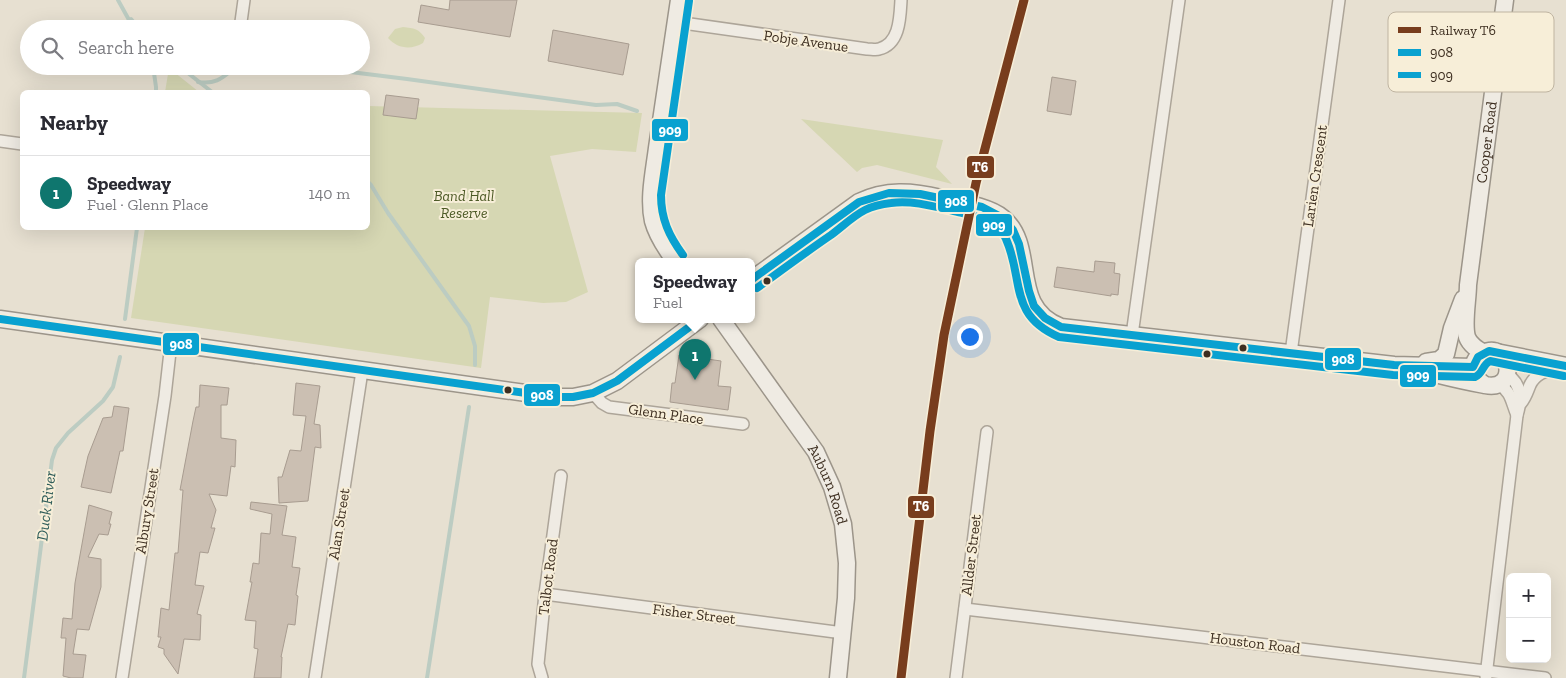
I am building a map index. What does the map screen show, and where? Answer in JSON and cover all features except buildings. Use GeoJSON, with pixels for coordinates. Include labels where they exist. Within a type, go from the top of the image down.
{"type":"FeatureCollection","features":[{"type":"Feature","properties":{"kind":"main road"},"geometry":{"type":"LineString","coordinates":[[673,258],[658,234],[653,221],[652,190],[679,0]]}},
{"type":"Feature","properties":{"kind":"main road","name":"Cooper Road"},"geometry":{"type":"LineString","coordinates":[[1468,285],[1492,92]]}},
{"type":"Feature","properties":{"kind":"main road"},"geometry":{"type":"LineString","coordinates":[[755,277],[859,202],[879,194],[899,192],[932,196],[988,210],[1001,216],[1007,222],[1019,244],[1030,297],[1043,316],[1061,327],[1500,379]]}},
{"type":"Feature","properties":{"kind":"main road"},"geometry":{"type":"LineString","coordinates":[[1394,365],[1432,362],[1443,358],[1448,349],[1452,328],[1468,285]]}},
{"type":"Feature","properties":{"kind":"main road"},"geometry":{"type":"LineString","coordinates":[[1468,285],[1467,337],[1476,348],[1481,359],[1476,378],[1500,379],[1560,365]]}},
{"type":"Feature","properties":{"kind":"main road"},"geometry":{"type":"LineString","coordinates":[[0,319],[554,397],[573,397],[593,393],[617,381],[695,323]]}},
{"type":"Feature","properties":{"kind":"main road","name":"Auburn Road"},"geometry":{"type":"LineString","coordinates":[[724,323],[816,452],[832,486],[843,524],[846,545],[847,589],[838,678]]}},
{"type":"Feature","properties":{"kind":"main road"},"geometry":{"type":"LineString","coordinates":[[1481,359],[1498,353],[1505,359],[1508,368],[1500,379]]}},
{"type":"Feature","properties":{"kind":"main road"},"geometry":{"type":"LineString","coordinates":[[1394,365],[1481,359],[1560,365]]}},
{"type":"Feature","properties":{"kind":"street"},"geometry":{"type":"LineString","coordinates":[[241,20],[244,0]]}},
{"type":"Feature","properties":{"kind":"street","name":"Pobje Avenue"},"geometry":{"type":"LineString","coordinates":[[676,22],[867,49],[879,49],[888,45],[894,38],[898,27],[902,0]]}},
{"type":"Feature","properties":{"kind":"street"},"geometry":{"type":"LineString","coordinates":[[1132,335],[1179,0]]}},
{"type":"Feature","properties":{"kind":"street","name":"Larien Crescent"},"geometry":{"type":"LineString","coordinates":[[1291,353],[1339,0]]}},
{"type":"Feature","properties":{"kind":"street"},"geometry":{"type":"LineString","coordinates":[[0,141],[20,144]]}},
{"type":"Feature","properties":{"kind":"street","name":"Albury Street"},"geometry":{"type":"LineString","coordinates":[[122,678],[165,396],[171,343]]}},
{"type":"Feature","properties":{"kind":"street"},"geometry":{"type":"LineString","coordinates":[[1487,674],[1517,415],[1521,403],[1534,379],[1543,372],[1560,365]]}},
{"type":"Feature","properties":{"kind":"street","name":"Alan Street"},"geometry":{"type":"LineString","coordinates":[[315,678],[362,371]]}},
{"type":"Feature","properties":{"kind":"street"},"geometry":{"type":"LineString","coordinates":[[1500,379],[1517,383],[1521,403]]}},
{"type":"Feature","properties":{"kind":"street"},"geometry":{"type":"LineString","coordinates":[[1500,379],[1511,396],[1517,415]]}},
{"type":"Feature","properties":{"kind":"street","name":"Glenn Place"},"geometry":{"type":"LineString","coordinates":[[593,393],[602,403],[609,406],[744,424]]}},
{"type":"Feature","properties":{"kind":"street","name":"Allder Street"},"geometry":{"type":"LineString","coordinates":[[956,678],[987,432]]}},
{"type":"Feature","properties":{"kind":"street","name":"Talbot Road"},"geometry":{"type":"LineString","coordinates":[[542,678],[538,664],[545,594],[561,476]]}},
{"type":"Feature","properties":{"kind":"street","name":"Fisher Street"},"geometry":{"type":"LineString","coordinates":[[545,594],[843,633]]}},
{"type":"Feature","properties":{"kind":"street","name":"Houston Road"},"geometry":{"type":"LineString","coordinates":[[965,609],[1487,674],[1545,678]]}},
{"type":"Feature","properties":{"kind":"green space"},"geometry":{"type":"Polygon","coordinates":[[[403,27],[421,33],[425,38],[423,43],[414,47],[405,47],[392,42],[388,38],[395,29],[403,27]]]}},
{"type":"Feature","properties":{"kind":"green space"},"geometry":{"type":"Polygon","coordinates":[[[168,75],[178,75],[196,90],[165,90],[168,75]]]}},
{"type":"Feature","properties":{"kind":"green space","name":"Band Hall Reserve"},"geometry":{"type":"Polygon","coordinates":[[[370,106],[642,113],[636,152],[592,149],[550,156],[588,292],[566,302],[543,303],[490,297],[481,368],[131,318],[145,230],[370,230],[370,106]]]}},
{"type":"Feature","properties":{"kind":"green space"},"geometry":{"type":"Polygon","coordinates":[[[801,119],[943,140],[936,167],[952,184],[877,165],[862,168],[857,172],[801,119]]]}},
{"type":"Feature","properties":{"kind":"waterway","name":"Duck River"},"geometry":{"type":"LineString","coordinates":[[118,0],[129,20]]}},
{"type":"Feature","properties":{"kind":"waterway"},"geometry":{"type":"LineString","coordinates":[[370,74],[596,105],[617,104],[637,111]]}},
{"type":"Feature","properties":{"kind":"waterway","name":"Duck River"},"geometry":{"type":"LineString","coordinates":[[154,75],[156,90]]}},
{"type":"Feature","properties":{"kind":"waterway"},"geometry":{"type":"LineString","coordinates":[[190,75],[209,90]]}},
{"type":"Feature","properties":{"kind":"waterway"},"geometry":{"type":"LineString","coordinates":[[198,82],[215,81],[226,75]]}},
{"type":"Feature","properties":{"kind":"waterway"},"geometry":{"type":"LineString","coordinates":[[370,184],[388,213],[469,326],[475,346],[475,365]]}},
{"type":"Feature","properties":{"kind":"waterway","name":"Duck River"},"geometry":{"type":"LineString","coordinates":[[125,319],[137,230]]}},
{"type":"Feature","properties":{"kind":"waterway","name":"Duck River"},"geometry":{"type":"LineString","coordinates":[[24,678],[52,460],[56,448],[68,433],[103,401],[113,387],[120,357]]}},
{"type":"Feature","properties":{"kind":"waterway"},"geometry":{"type":"LineString","coordinates":[[427,678],[469,407]]}},
{"type":"Feature","properties":{"kind":"rail line","name":"T6"},"geometry":{"type":"LineString","coordinates":[[901,678],[930,431],[944,335],[976,183],[1024,0]]}},
{"type":"Feature","properties":{"kind":"transit line","name":"909"},"geometry":{"type":"LineString","coordinates":[[683,255],[667,227],[662,212],[661,195],[689,1]]}},
{"type":"Feature","properties":{"kind":"transit line","name":"908"},"geometry":{"type":"LineString","coordinates":[[755,277],[859,202],[889,193],[920,194],[982,207],[1003,218],[1013,230],[1019,244],[1034,306],[1045,318],[1061,327],[1394,365],[1473,367],[1478,357],[1489,351],[1566,366]]}},
{"type":"Feature","properties":{"kind":"transit line","name":"909"},"geometry":{"type":"LineString","coordinates":[[757,288],[865,210],[888,203],[916,203],[979,217],[998,227],[1006,239],[1020,295],[1025,307],[1032,318],[1043,328],[1059,337],[1393,375],[1475,377],[1480,374],[1485,365],[1490,361],[1564,376]]}},
{"type":"Feature","properties":{"kind":"transit line","name":"908"},"geometry":{"type":"LineString","coordinates":[[0,319],[554,397],[573,397],[593,393],[617,381],[695,323]]}},
{"type":"Feature","properties":{"kind":"place","name":"Speedway"},"geometry":{"type":"Point","coordinates":[695,380]}}]}
